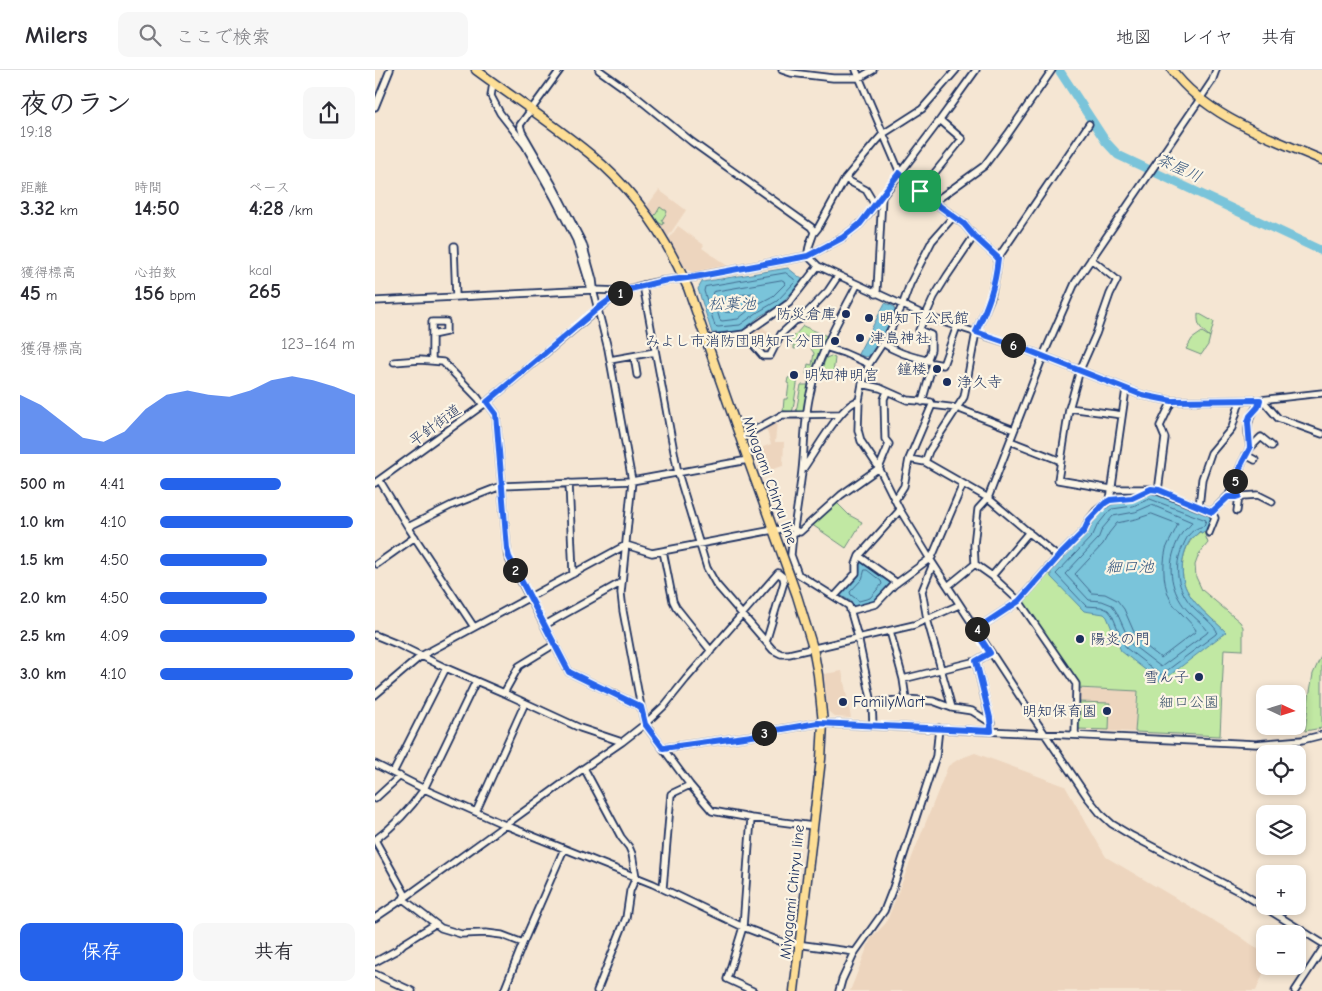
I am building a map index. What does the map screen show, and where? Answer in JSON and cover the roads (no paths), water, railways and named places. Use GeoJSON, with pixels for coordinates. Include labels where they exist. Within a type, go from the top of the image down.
{"type":"FeatureCollection","features":[{"type":"Feature","properties":{"kind":"main road","name":"Miyagami Chiryu line"},"geometry":{"type":"LineString","coordinates":[[476,70],[591,154],[620,182],[643,209],[667,245],[684,278],[707,339],[740,438],[797,596],[813,648],[823,723],[821,759],[794,991]]}},
{"type":"Feature","properties":{"kind":"main road"},"geometry":{"type":"LineString","coordinates":[[1172,70],[1200,99],[1240,125],[1322,160]]}},
{"type":"Feature","properties":{"kind":"street"},"geometry":{"type":"LineString","coordinates":[[375,107],[390,70]]}},
{"type":"Feature","properties":{"kind":"street"},"geometry":{"type":"LineString","coordinates":[[560,70],[520,125],[522,132],[583,244],[593,280],[597,309],[610,360],[632,481],[621,593],[645,724],[711,812],[813,826]]}},
{"type":"Feature","properties":{"kind":"street"},"geometry":{"type":"LineString","coordinates":[[599,70],[692,142],[811,227],[814,230],[813,233]]}},
{"type":"Feature","properties":{"kind":"street"},"geometry":{"type":"LineString","coordinates":[[782,70],[791,73],[833,78],[859,78],[873,70]]}},
{"type":"Feature","properties":{"kind":"street"},"geometry":{"type":"LineString","coordinates":[[856,70],[899,173],[964,224],[998,258]]}},
{"type":"Feature","properties":{"kind":"street"},"geometry":{"type":"LineString","coordinates":[[956,70],[922,109],[883,134],[845,179],[813,233],[808,246],[808,256],[818,266],[925,316],[1043,356],[1142,395],[1172,401],[1241,401],[1322,393]]}},
{"type":"Feature","properties":{"kind":"street","name":"平針街道"},"geometry":{"type":"LineString","coordinates":[[377,482],[485,404],[597,309],[622,291],[643,285],[808,256],[842,238],[860,224],[882,197],[976,70]]}},
{"type":"Feature","properties":{"kind":"street"},"geometry":{"type":"LineString","coordinates":[[934,202],[984,166],[1052,70]]}},
{"type":"Feature","properties":{"kind":"street"},"geometry":{"type":"LineString","coordinates":[[975,564],[974,545],[978,509],[988,498],[1043,356],[1075,283],[1212,81],[1216,70]]}},
{"type":"Feature","properties":{"kind":"street"},"geometry":{"type":"LineString","coordinates":[[493,83],[491,96],[500,112],[525,145],[554,197],[576,240],[590,286],[593,290]]}},
{"type":"Feature","properties":{"kind":"street"},"geometry":{"type":"LineString","coordinates":[[920,191],[962,139],[940,120]]}},
{"type":"Feature","properties":{"kind":"street"},"geometry":{"type":"LineString","coordinates":[[925,462],[929,451],[964,397],[976,332],[991,297],[997,274],[998,258],[1089,124]]}},
{"type":"Feature","properties":{"kind":"street"},"geometry":{"type":"LineString","coordinates":[[845,179],[866,190],[875,205]]}},
{"type":"Feature","properties":{"kind":"street"},"geometry":{"type":"LineString","coordinates":[[876,294],[882,197]]}},
{"type":"Feature","properties":{"kind":"street"},"geometry":{"type":"LineString","coordinates":[[953,217],[933,241],[910,284],[902,306],[883,343],[869,364],[861,384],[857,424],[859,435],[865,448],[879,468],[900,510],[931,562],[1044,734],[1100,813],[1131,836],[1239,892],[1322,943]]}},
{"type":"Feature","properties":{"kind":"street"},"geometry":{"type":"LineString","coordinates":[[922,402],[930,362],[931,335],[919,330],[947,276],[974,236]]}},
{"type":"Feature","properties":{"kind":"street"},"geometry":{"type":"LineString","coordinates":[[454,246],[457,297]]}},
{"type":"Feature","properties":{"kind":"street"},"geometry":{"type":"LineString","coordinates":[[1091,259],[1117,280],[1080,370],[1069,408],[1058,480],[1111,489],[1159,490],[1212,512],[1215,518],[1209,533]]}},
{"type":"Feature","properties":{"kind":"street"},"geometry":{"type":"LineString","coordinates":[[707,339],[744,334],[789,303],[818,266]]}},
{"type":"Feature","properties":{"kind":"street"},"geometry":{"type":"LineString","coordinates":[[744,334],[763,356],[770,356],[781,334],[801,319],[828,291],[837,276]]}},
{"type":"Feature","properties":{"kind":"street"},"geometry":{"type":"LineString","coordinates":[[643,285],[678,473],[707,568],[716,584],[773,650],[781,654],[789,654],[890,631],[914,625],[959,605]]}},
{"type":"Feature","properties":{"kind":"street"},"geometry":{"type":"LineString","coordinates":[[857,285],[825,347],[809,394],[802,471],[791,555],[797,574],[849,606],[858,637],[872,703],[873,725]]}},
{"type":"Feature","properties":{"kind":"street"},"geometry":{"type":"LineString","coordinates":[[375,301],[593,290],[622,291]]}},
{"type":"Feature","properties":{"kind":"street"},"geometry":{"type":"LineString","coordinates":[[883,343],[892,350],[943,365],[957,326]]}},
{"type":"Feature","properties":{"kind":"street"},"geometry":{"type":"LineString","coordinates":[[432,335],[432,361]]}},
{"type":"Feature","properties":{"kind":"street"},"geometry":{"type":"LineString","coordinates":[[825,347],[869,364]]}},
{"type":"Feature","properties":{"kind":"street"},"geometry":{"type":"LineString","coordinates":[[610,360],[655,352]]}},
{"type":"Feature","properties":{"kind":"street"},"geometry":{"type":"LineString","coordinates":[[634,356],[637,375]]}},
{"type":"Feature","properties":{"kind":"street"},"geometry":{"type":"LineString","coordinates":[[394,362],[420,360],[443,362],[496,414],[501,486],[509,557],[569,672],[641,707]]}},
{"type":"Feature","properties":{"kind":"street"},"geometry":{"type":"LineString","coordinates":[[861,384],[880,388],[907,400],[931,402],[931,405],[957,408],[1014,430]]}},
{"type":"Feature","properties":{"kind":"street"},"geometry":{"type":"LineString","coordinates":[[1110,500],[1126,389]]}},
{"type":"Feature","properties":{"kind":"street"},"geometry":{"type":"LineString","coordinates":[[375,695],[421,656],[626,545],[651,552],[773,530],[795,529],[800,532],[841,495],[879,468],[889,444],[885,439],[884,399],[887,392]]}},
{"type":"Feature","properties":{"kind":"street"},"geometry":{"type":"LineString","coordinates":[[1260,400],[1278,418],[1322,434]]}},
{"type":"Feature","properties":{"kind":"street"},"geometry":{"type":"LineString","coordinates":[[1250,448],[1248,422],[1250,416],[1258,407],[1260,400]]}},
{"type":"Feature","properties":{"kind":"street"},"geometry":{"type":"LineString","coordinates":[[802,471],[839,414],[852,403],[859,401]]}},
{"type":"Feature","properties":{"kind":"street"},"geometry":{"type":"LineString","coordinates":[[1159,490],[1165,438],[1160,426],[1172,401]]}},
{"type":"Feature","properties":{"kind":"street"},"geometry":{"type":"LineString","coordinates":[[1199,507],[1202,479],[1211,453],[1232,428],[1241,401]]}},
{"type":"Feature","properties":{"kind":"street"},"geometry":{"type":"LineString","coordinates":[[895,500],[904,486],[909,459],[931,405]]}},
{"type":"Feature","properties":{"kind":"street"},"geometry":{"type":"LineString","coordinates":[[1069,408],[1122,415]]}},
{"type":"Feature","properties":{"kind":"street"},"geometry":{"type":"LineString","coordinates":[[740,438],[781,415],[839,414]]}},
{"type":"Feature","properties":{"kind":"street"},"geometry":{"type":"LineString","coordinates":[[1212,512],[1228,497],[1250,448],[1267,433]]}},
{"type":"Feature","properties":{"kind":"street"},"geometry":{"type":"LineString","coordinates":[[1261,437],[1272,446]]}},
{"type":"Feature","properties":{"kind":"street"},"geometry":{"type":"LineString","coordinates":[[1010,441],[1061,461]]}},
{"type":"Feature","properties":{"kind":"street"},"geometry":{"type":"LineString","coordinates":[[1246,456],[1255,460]]}},
{"type":"Feature","properties":{"kind":"street"},"geometry":{"type":"LineString","coordinates":[[909,459],[925,462],[988,498],[1058,557]]}},
{"type":"Feature","properties":{"kind":"street"},"geometry":{"type":"LineString","coordinates":[[408,527],[452,505],[501,486],[632,481],[748,460]]}},
{"type":"Feature","properties":{"kind":"street"},"geometry":{"type":"LineString","coordinates":[[377,482],[474,627]]}},
{"type":"Feature","properties":{"kind":"street"},"geometry":{"type":"LineString","coordinates":[[569,483],[573,574]]}},
{"type":"Feature","properties":{"kind":"street"},"geometry":{"type":"LineString","coordinates":[[952,708],[927,619],[922,591],[932,557],[963,484]]}},
{"type":"Feature","properties":{"kind":"street"},"geometry":{"type":"LineString","coordinates":[[1234,484],[1239,496],[1237,511]]}},
{"type":"Feature","properties":{"kind":"street"},"geometry":{"type":"LineString","coordinates":[[975,630],[1019,601],[1084,531],[1096,511],[1110,500],[1132,498],[1151,489]]}},
{"type":"Feature","properties":{"kind":"street"},"geometry":{"type":"LineString","coordinates":[[1228,497],[1258,495],[1271,502]]}},
{"type":"Feature","properties":{"kind":"street"},"geometry":{"type":"LineString","coordinates":[[835,596],[856,573],[856,564],[859,556],[900,510]]}},
{"type":"Feature","properties":{"kind":"street"},"geometry":{"type":"LineString","coordinates":[[992,576],[1029,532]]}},
{"type":"Feature","properties":{"kind":"street"},"geometry":{"type":"LineString","coordinates":[[377,564],[415,537]]}},
{"type":"Feature","properties":{"kind":"street"},"geometry":{"type":"LineString","coordinates":[[663,551],[673,601],[711,651]]}},
{"type":"Feature","properties":{"kind":"street"},"geometry":{"type":"LineString","coordinates":[[859,556],[897,583]]}},
{"type":"Feature","properties":{"kind":"street"},"geometry":{"type":"LineString","coordinates":[[850,611],[876,604],[897,583],[931,562]]}},
{"type":"Feature","properties":{"kind":"street"},"geometry":{"type":"LineString","coordinates":[[975,564],[992,576],[1019,601],[1075,684],[1075,735]]}},
{"type":"Feature","properties":{"kind":"street"},"geometry":{"type":"LineString","coordinates":[[948,586],[975,564]]}},
{"type":"Feature","properties":{"kind":"street"},"geometry":{"type":"LineString","coordinates":[[375,918],[645,724],[672,697],[681,684],[778,573],[783,577],[784,582],[766,642]]}},
{"type":"Feature","properties":{"kind":"street"},"geometry":{"type":"LineString","coordinates":[[545,625],[622,582]]}},
{"type":"Feature","properties":{"kind":"street"},"geometry":{"type":"LineString","coordinates":[[890,631],[906,698]]}},
{"type":"Feature","properties":{"kind":"street"},"geometry":{"type":"LineString","coordinates":[[375,635],[580,728],[622,742]]}},
{"type":"Feature","properties":{"kind":"street"},"geometry":{"type":"LineString","coordinates":[[504,693],[519,666],[555,644]]}},
{"type":"Feature","properties":{"kind":"street"},"geometry":{"type":"LineString","coordinates":[[903,679],[976,661],[990,653]]}},
{"type":"Feature","properties":{"kind":"street"},"geometry":{"type":"LineString","coordinates":[[976,661],[991,723],[991,731]]}},
{"type":"Feature","properties":{"kind":"street"},"geometry":{"type":"LineString","coordinates":[[393,773],[446,668]]}},
{"type":"Feature","properties":{"kind":"street"},"geometry":{"type":"LineString","coordinates":[[403,899],[405,894],[375,840],[414,805],[424,789],[476,681]]}},
{"type":"Feature","properties":{"kind":"street"},"geometry":{"type":"LineString","coordinates":[[872,703],[906,698],[933,701],[952,708],[972,711],[991,723]]}},
{"type":"Feature","properties":{"kind":"street"},"geometry":{"type":"LineString","coordinates":[[475,812],[525,703]]}},
{"type":"Feature","properties":{"kind":"street"},"geometry":{"type":"LineString","coordinates":[[663,748],[759,735],[771,731],[823,723],[1256,744],[1302,740],[1322,735]]}},
{"type":"Feature","properties":{"kind":"street"},"geometry":{"type":"LineString","coordinates":[[839,991],[855,952],[884,911],[893,888],[936,756],[939,728]]}},
{"type":"Feature","properties":{"kind":"street"},"geometry":{"type":"LineString","coordinates":[[375,764],[475,812],[663,888],[743,926],[782,942],[855,952]]}},
{"type":"Feature","properties":{"kind":"street"},"geometry":{"type":"LineString","coordinates":[[584,768],[621,837],[629,847],[636,877],[630,891],[626,918],[597,991]]}},
{"type":"Feature","properties":{"kind":"street"},"geometry":{"type":"LineString","coordinates":[[375,799],[400,776]]}},
{"type":"Feature","properties":{"kind":"street"},"geometry":{"type":"LineString","coordinates":[[663,888],[671,794],[690,784]]}},
{"type":"Feature","properties":{"kind":"street"},"geometry":{"type":"LineString","coordinates":[[751,818],[743,926],[727,979],[753,991]]}},
{"type":"Feature","properties":{"kind":"street"},"geometry":{"type":"LineString","coordinates":[[504,991],[564,849]]}},
{"type":"Feature","properties":{"kind":"street"},"geometry":{"type":"LineString","coordinates":[[403,899],[441,928],[461,934],[502,934],[523,943]]}},
{"type":"Feature","properties":{"kind":"street"},"geometry":{"type":"LineString","coordinates":[[375,962],[397,950],[403,944],[435,924]]}},
{"type":"Feature","properties":{"kind":"street"},"geometry":{"type":"LineString","coordinates":[[1295,991],[1322,950]]}},
{"type":"Feature","properties":{"kind":"street"},"geometry":{"type":"LineString","coordinates":[[375,974],[412,991]]}},
{"type":"Feature","properties":{"kind":"water","name":"松葉池"},"geometry":{"type":"Polygon","coordinates":[[[788,268],[803,280],[780,305],[760,316],[742,331],[712,333],[698,289],[702,282],[788,268]]]}},
{"type":"Feature","properties":{"kind":"water"},"geometry":{"type":"Polygon","coordinates":[[[885,303],[893,306],[895,310],[884,334],[869,356],[865,357],[858,354],[885,303]]]}},
{"type":"Feature","properties":{"kind":"water","name":"細口池"},"geometry":{"type":"Polygon","coordinates":[[[1151,493],[1209,516],[1211,519],[1209,529],[1201,533],[1200,531],[1191,539],[1183,558],[1182,573],[1185,586],[1196,603],[1226,632],[1161,682],[1121,651],[1104,614],[1084,611],[1051,577],[1051,572],[1089,531],[1092,524],[1106,507],[1132,501],[1151,493]]]}},
{"type":"Feature","properties":{"kind":"water"},"geometry":{"type":"Polygon","coordinates":[[[860,559],[890,583],[873,603],[854,607],[852,602],[840,595],[858,576],[860,559]]]}},
{"type":"Feature","properties":{"kind":"waterway","name":"茶屋川"},"geometry":{"type":"LineString","coordinates":[[1059,70],[1106,142],[1118,155],[1322,251]]}},
{"type":"Feature","properties":{"kind":"place","name":"防災倉庫"},"geometry":{"type":"Point","coordinates":[846,314]}},
{"type":"Feature","properties":{"kind":"place","name":"明知下公民館"},"geometry":{"type":"Point","coordinates":[869,318]}},
{"type":"Feature","properties":{"kind":"place","name":"津島神社"},"geometry":{"type":"Point","coordinates":[860,338]}},
{"type":"Feature","properties":{"kind":"place","name":"みよし市消防団明知下分団"},"geometry":{"type":"Point","coordinates":[835,341]}},
{"type":"Feature","properties":{"kind":"place","name":"鐘楼"},"geometry":{"type":"Point","coordinates":[937,369]}},
{"type":"Feature","properties":{"kind":"place","name":"明知神明宮"},"geometry":{"type":"Point","coordinates":[794,375]}},
{"type":"Feature","properties":{"kind":"place","name":"浄久寺"},"geometry":{"type":"Point","coordinates":[947,382]}},
{"type":"Feature","properties":{"kind":"place","name":"陽炎の門"},"geometry":{"type":"Point","coordinates":[1080,639]}},
{"type":"Feature","properties":{"kind":"place","name":"雪ん子"},"geometry":{"type":"Point","coordinates":[1199,677]}},
{"type":"Feature","properties":{"kind":"place","name":"FamilyMart"},"geometry":{"type":"Point","coordinates":[843,702]}},
{"type":"Feature","properties":{"kind":"place","name":"明知保育園"},"geometry":{"type":"Point","coordinates":[1107,711]}},
{"type":"Feature","properties":{"kind":"park label","name":"細口公園"},"geometry":{"type":"Point","coordinates":[1189,702]}}]}
